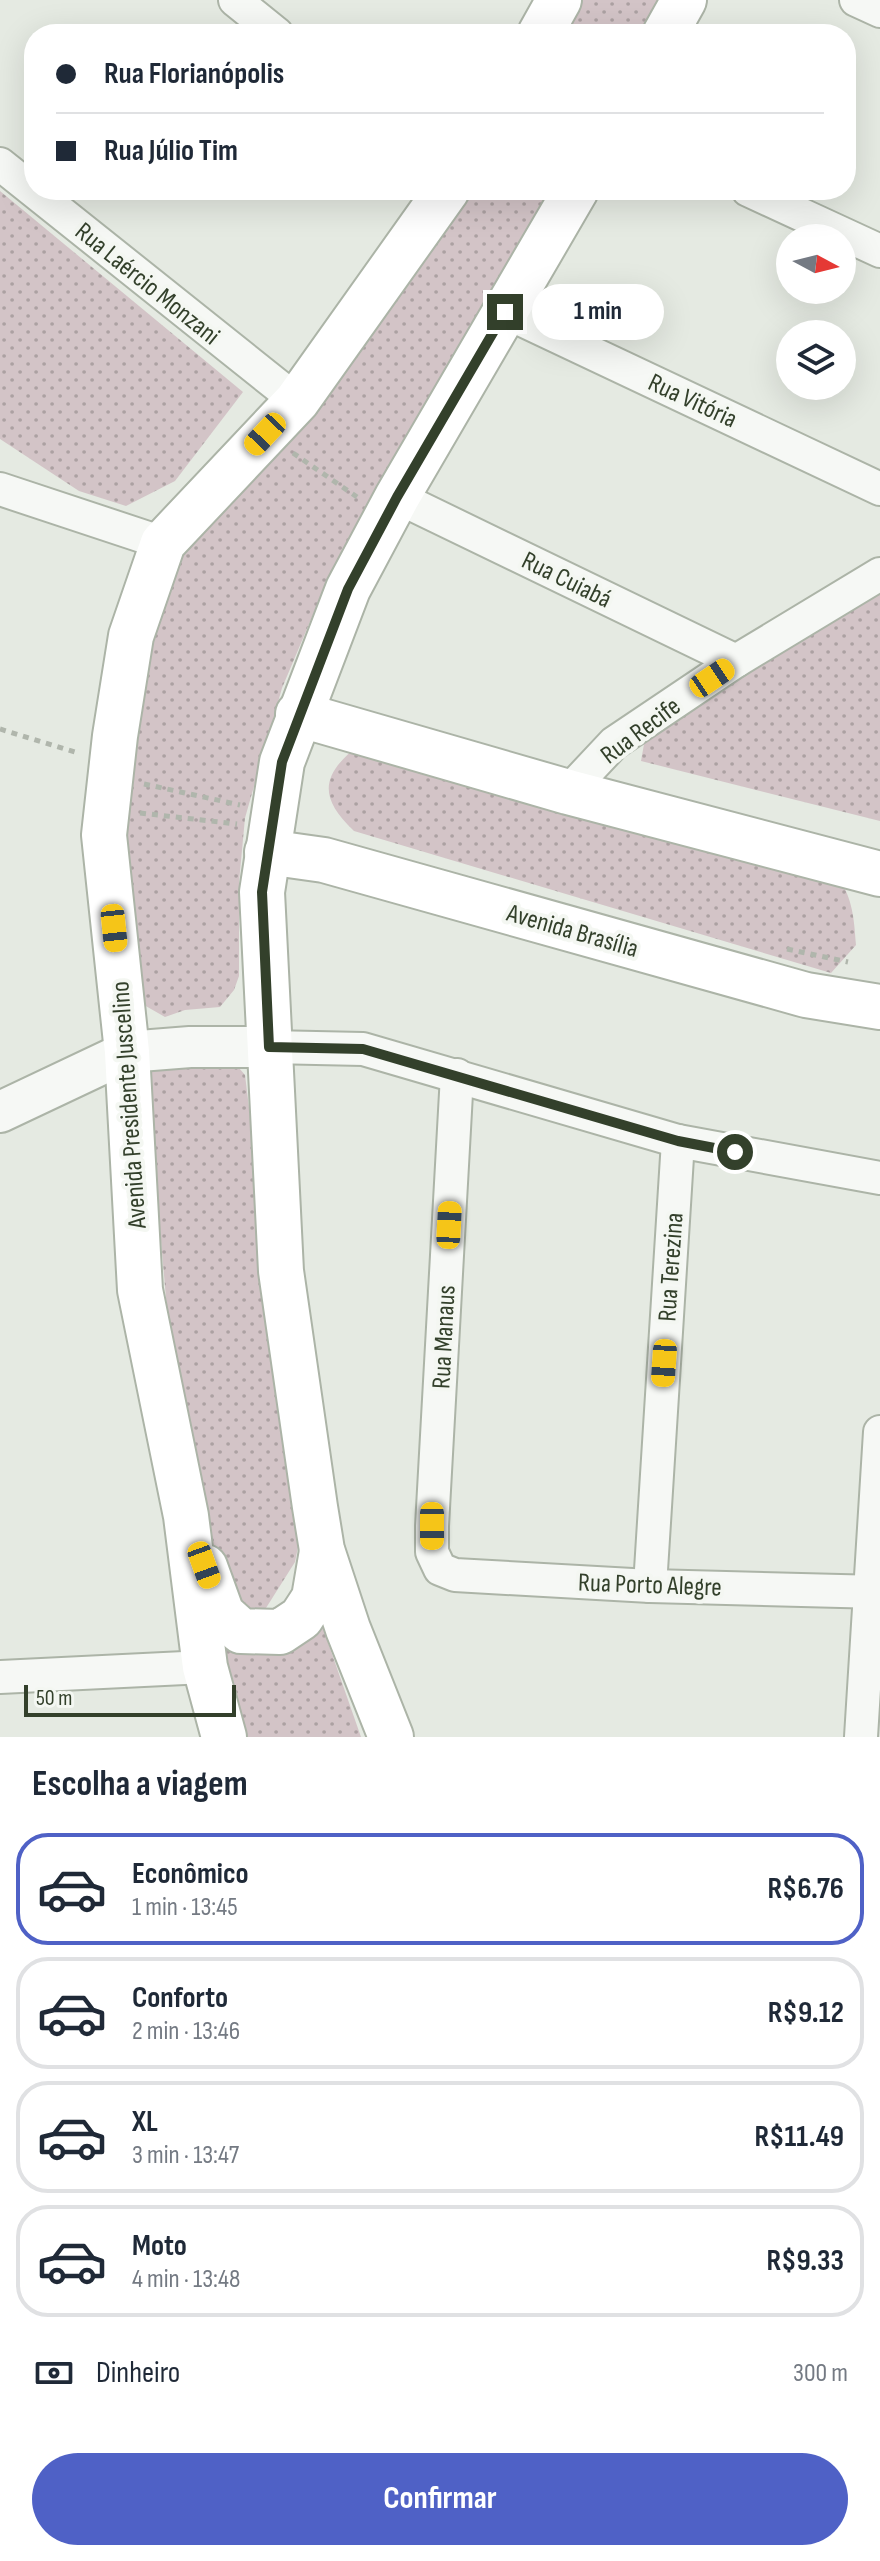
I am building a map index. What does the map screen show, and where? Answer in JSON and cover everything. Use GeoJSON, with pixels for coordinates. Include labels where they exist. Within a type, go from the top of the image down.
{"type":"FeatureCollection","features":[{"type":"Feature","properties":{"kind":"main road"},"geometry":{"type":"LineString","coordinates":[[546,24],[559,0]]}},
{"type":"Feature","properties":{"kind":"main road"},"geometry":{"type":"LineString","coordinates":[[671,24],[684,0]]}},
{"type":"Feature","properties":{"kind":"main road","name":"Avenida Presidente Juscelino"},"geometry":{"type":"LineString","coordinates":[[224,1737],[205,1667],[186,1516],[140,1290],[127,1052],[104,835],[119,795],[115,736],[131,636],[163,543],[297,401],[440,200]]}},
{"type":"Feature","properties":{"kind":"main road"},"geometry":{"type":"LineString","coordinates":[[391,1737],[348,1629],[322,1550],[281,1271],[262,892],[263,829],[298,714],[348,589],[392,507],[570,200]]}},
{"type":"Feature","properties":{"kind":"main road"},"geometry":{"type":"LineString","coordinates":[[298,714],[568,792],[880,874]]}},
{"type":"Feature","properties":{"kind":"main road","name":"Avenida Brasília"},"geometry":{"type":"LineString","coordinates":[[263,829],[324,860],[806,995],[880,1007]]}},
{"type":"Feature","properties":{"kind":"main road"},"geometry":{"type":"LineString","coordinates":[[186,1516],[222,1614],[241,1631],[280,1632],[301,1618],[314,1598],[322,1550]]}},
{"type":"Feature","properties":{"kind":"street"},"geometry":{"type":"LineString","coordinates":[[235,0],[265,24]]}},
{"type":"Feature","properties":{"kind":"street"},"geometry":{"type":"LineString","coordinates":[[856,0],[880,11]]}},
{"type":"Feature","properties":{"kind":"street","name":"Rua Laércio Monzani"},"geometry":{"type":"LineString","coordinates":[[0,164],[24,183]]}},
{"type":"Feature","properties":{"kind":"street","name":"Rua Laércio Monzani"},"geometry":{"type":"LineString","coordinates":[[45,200],[297,401]]}},
{"type":"Feature","properties":{"kind":"street"},"geometry":{"type":"LineString","coordinates":[[770,200],[880,251]]}},
{"type":"Feature","properties":{"kind":"street","name":"Rua Vitória"},"geometry":{"type":"LineString","coordinates":[[505,312],[880,489]]}},
{"type":"Feature","properties":{"kind":"street"},"geometry":{"type":"LineString","coordinates":[[0,489],[163,543]]}},
{"type":"Feature","properties":{"kind":"street","name":"Rua Cuiabá"},"geometry":{"type":"LineString","coordinates":[[392,507],[736,661]]}},
{"type":"Feature","properties":{"kind":"street","name":"Rua Recife"},"geometry":{"type":"LineString","coordinates":[[568,792],[614,743],[736,661],[880,574]]}},
{"type":"Feature","properties":{"kind":"street"},"geometry":{"type":"LineString","coordinates":[[0,1112],[127,1052],[190,1047],[363,1049],[678,1141],[880,1178]]}},
{"type":"Feature","properties":{"kind":"street","name":"Rua Manaus"},"geometry":{"type":"LineString","coordinates":[[432,1552],[457,1075]]}},
{"type":"Feature","properties":{"kind":"street"},"geometry":{"type":"LineString","coordinates":[[68,1080],[87,1081],[113,1095],[131,1118]]}},
{"type":"Feature","properties":{"kind":"street","name":"Rua Terezina"},"geometry":{"type":"LineString","coordinates":[[650,1586],[678,1141]]}},
{"type":"Feature","properties":{"kind":"street"},"geometry":{"type":"LineString","coordinates":[[861,1737],[876,1592],[880,1432]]}},
{"type":"Feature","properties":{"kind":"street","name":"Rua Porto Alegre"},"geometry":{"type":"LineString","coordinates":[[432,1552],[440,1569],[455,1575],[650,1586],[876,1592]]}},
{"type":"Feature","properties":{"kind":"street"},"geometry":{"type":"LineString","coordinates":[[0,1677],[205,1667]]}},
{"type":"Feature","properties":{"kind":"path"},"geometry":{"type":"LineString","coordinates":[[265,434],[392,507]]}},
{"type":"Feature","properties":{"kind":"path"},"geometry":{"type":"LineString","coordinates":[[0,729],[89,756]]}},
{"type":"Feature","properties":{"kind":"path"},"geometry":{"type":"LineString","coordinates":[[119,795],[263,829]]}},
{"type":"Feature","properties":{"kind":"path"},"geometry":{"type":"LineString","coordinates":[[119,795],[263,829]]}},
{"type":"Feature","properties":{"kind":"shaded area"},"geometry":{"type":"Polygon","coordinates":[[[572,0],[659,0],[645,24],[561,24],[572,0]]]}},
{"type":"Feature","properties":{"kind":"shaded area"},"geometry":{"type":"Polygon","coordinates":[[[0,191],[243,392],[175,481],[126,506],[79,491],[0,439],[0,191]]]}},
{"type":"Feature","properties":{"kind":"shaded area"},"geometry":{"type":"Polygon","coordinates":[[[449,200],[544,200],[331,572],[282,688],[245,818],[239,882],[239,976],[234,990],[220,1007],[185,1010],[165,1017],[144,1005],[117,835],[122,741],[172,547],[449,200]]]}},
{"type":"Feature","properties":{"kind":"shaded area"},"geometry":{"type":"Polygon","coordinates":[[[880,585],[880,821],[641,761],[648,722],[880,585]]]}},
{"type":"Feature","properties":{"kind":"shaded area"},"geometry":{"type":"Polygon","coordinates":[[[360,744],[838,877],[850,901],[856,945],[831,973],[354,831],[334,807],[329,786],[338,765],[360,744]]]}},
{"type":"Feature","properties":{"kind":"shaded area"},"geometry":{"type":"Polygon","coordinates":[[[227,1054],[245,1075],[301,1532],[295,1562],[266,1608],[244,1612],[214,1589],[168,1321],[146,1068],[227,1054]]]}},
{"type":"Feature","properties":{"kind":"shaded area"},"geometry":{"type":"Polygon","coordinates":[[[321,1612],[325,1634],[361,1737],[247,1737],[226,1685],[217,1642],[321,1612]]]}},
{"type":"Feature","properties":{"kind":"route"},"geometry":{"type":"LineString","coordinates":[[505,312],[397,497],[348,589],[282,762],[262,892],[269,1047],[363,1049],[678,1141],[735,1152]]}}]}
